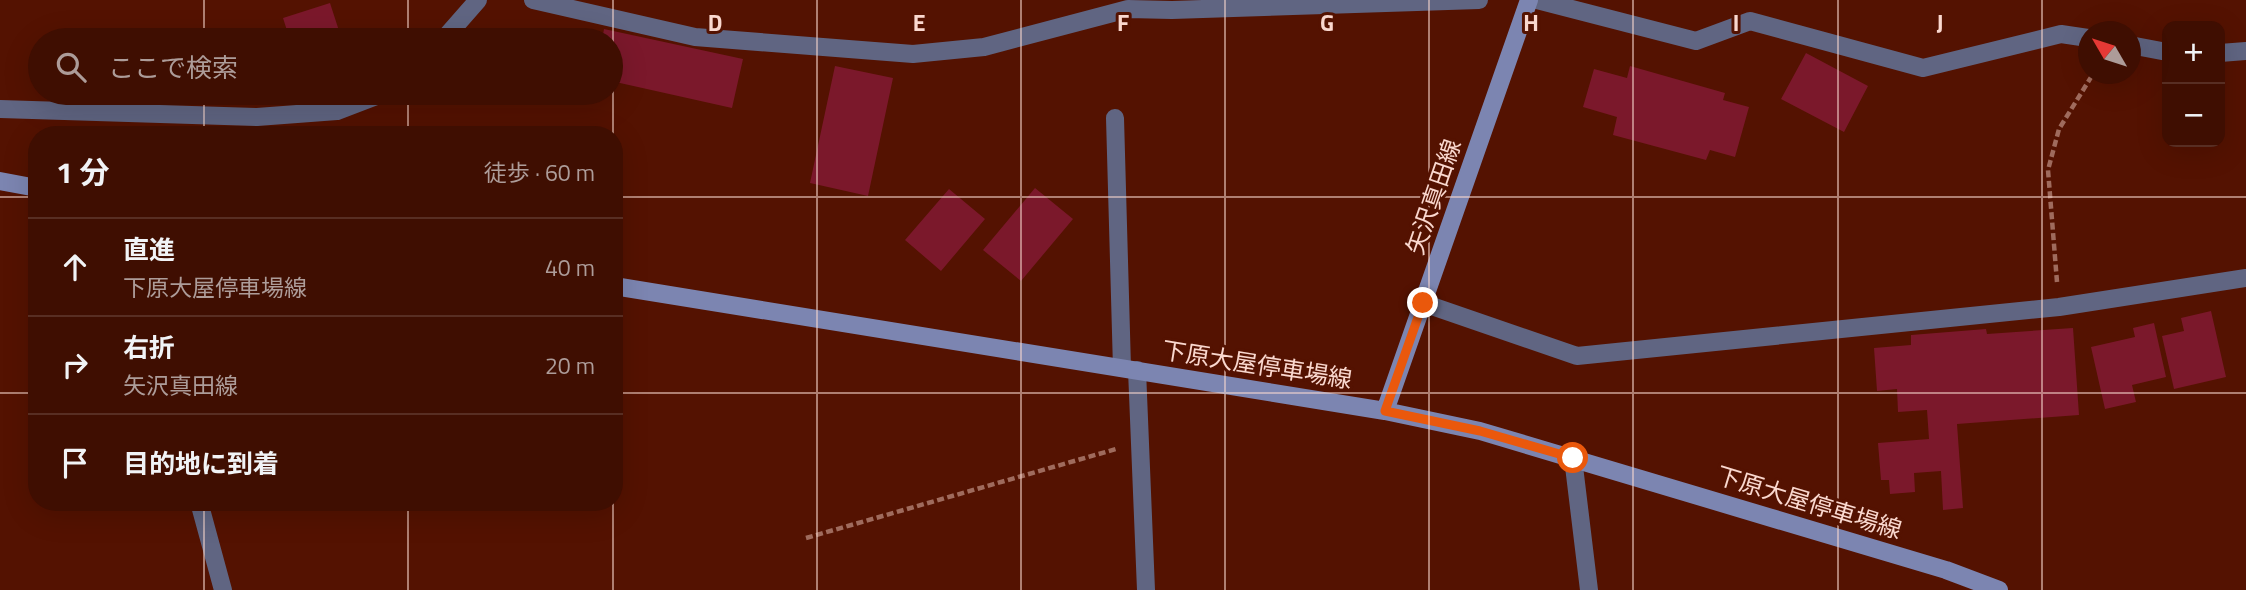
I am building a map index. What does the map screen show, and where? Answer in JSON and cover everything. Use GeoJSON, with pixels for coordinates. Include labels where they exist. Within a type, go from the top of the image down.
{"type":"FeatureCollection","features":[{"type":"Feature","properties":{"kind":"main road","name":"矢沢真田線"},"geometry":{"type":"LineString","coordinates":[[1385,411],[1529,0]]}},
{"type":"Feature","properties":{"kind":"main road"},"geometry":{"type":"LineString","coordinates":[[0,181],[28,186]]}},
{"type":"Feature","properties":{"kind":"main road","name":"下原大屋停車場線"},"geometry":{"type":"LineString","coordinates":[[623,287],[1385,411],[1480,431],[1946,570],[1999,590]]}},
{"type":"Feature","properties":{"kind":"street"},"geometry":{"type":"LineString","coordinates":[[454,28],[478,0]]}},
{"type":"Feature","properties":{"kind":"street"},"geometry":{"type":"LineString","coordinates":[[533,0],[695,37],[914,54],[984,47],[1128,9],[1172,10],[1479,0]]}},
{"type":"Feature","properties":{"kind":"street"},"geometry":{"type":"LineString","coordinates":[[1536,0],[1696,41],[1750,21],[1923,68],[2062,34],[2078,36]]}},
{"type":"Feature","properties":{"kind":"street"},"geometry":{"type":"LineString","coordinates":[[2141,47],[2162,51]]}},
{"type":"Feature","properties":{"kind":"street"},"geometry":{"type":"LineString","coordinates":[[2225,53],[2246,51]]}},
{"type":"Feature","properties":{"kind":"street"},"geometry":{"type":"LineString","coordinates":[[0,109],[257,117],[337,111],[353,105]]}},
{"type":"Feature","properties":{"kind":"street"},"geometry":{"type":"LineString","coordinates":[[1115,118],[1130,369],[1140,442],[1146,590]]}},
{"type":"Feature","properties":{"kind":"street"},"geometry":{"type":"LineString","coordinates":[[1423,303],[1577,356],[2059,307],[2246,278]]}},
{"type":"Feature","properties":{"kind":"street"},"geometry":{"type":"LineString","coordinates":[[1573,458],[1589,590]]}},
{"type":"Feature","properties":{"kind":"street"},"geometry":{"type":"LineString","coordinates":[[201,511],[223,590]]}},
{"type":"Feature","properties":{"kind":"path"},"geometry":{"type":"LineString","coordinates":[[2059,307],[2048,170],[2059,129],[2087,84]]}},
{"type":"Feature","properties":{"kind":"path"},"geometry":{"type":"LineString","coordinates":[[806,538],[1140,442]]}},
{"type":"Feature","properties":{"kind":"building"},"geometry":{"type":"Polygon","coordinates":[[[330,3],[338,28],[286,28],[283,18],[330,3]]]}},
{"type":"Feature","properties":{"kind":"building"},"geometry":{"type":"Polygon","coordinates":[[[623,33],[743,59],[732,108],[623,84],[623,33]]]}},
{"type":"Feature","properties":{"kind":"building"},"geometry":{"type":"Polygon","coordinates":[[[1806,53],[1868,86],[1844,132],[1781,99],[1806,53]]]}},
{"type":"Feature","properties":{"kind":"building"},"geometry":{"type":"Polygon","coordinates":[[[835,66],[893,78],[868,196],[810,183],[835,66]]]}},
{"type":"Feature","properties":{"kind":"building"},"geometry":{"type":"Polygon","coordinates":[[[1630,66],[1725,93],[1723,100],[1749,107],[1735,157],[1710,150],[1706,160],[1613,135],[1617,117],[1583,107],[1594,69],[1627,78],[1630,66]]]}},
{"type":"Feature","properties":{"kind":"building"},"geometry":{"type":"Polygon","coordinates":[[[1035,188],[1073,219],[1021,281],[983,250],[1035,188]]]}},
{"type":"Feature","properties":{"kind":"building"},"geometry":{"type":"Polygon","coordinates":[[[949,189],[985,219],[941,271],[905,240],[949,189]]]}},
{"type":"Feature","properties":{"kind":"building"},"geometry":{"type":"Polygon","coordinates":[[[2211,311],[2226,377],[2174,389],[2162,336],[2184,331],[2181,318],[2211,311]]]}},
{"type":"Feature","properties":{"kind":"building"},"geometry":{"type":"Polygon","coordinates":[[[2154,323],[2166,377],[2132,385],[2136,402],[2105,409],[2091,347],[2135,337],[2133,328],[2154,323]]]}},
{"type":"Feature","properties":{"kind":"building"},"geometry":{"type":"Polygon","coordinates":[[[2073,328],[2079,415],[1957,424],[1963,508],[1943,510],[1941,471],[1914,473],[1915,492],[1890,494],[1889,480],[1881,480],[1878,443],[1929,439],[1927,410],[1898,412],[1897,389],[1877,391],[1874,348],[1911,345],[1911,335],[1986,329],[1987,334],[2073,328]]]}},
{"type":"Feature","properties":{"kind":"route"},"geometry":{"type":"LineString","coordinates":[[1423,303],[1385,411],[1480,431],[1573,458]]}}]}
